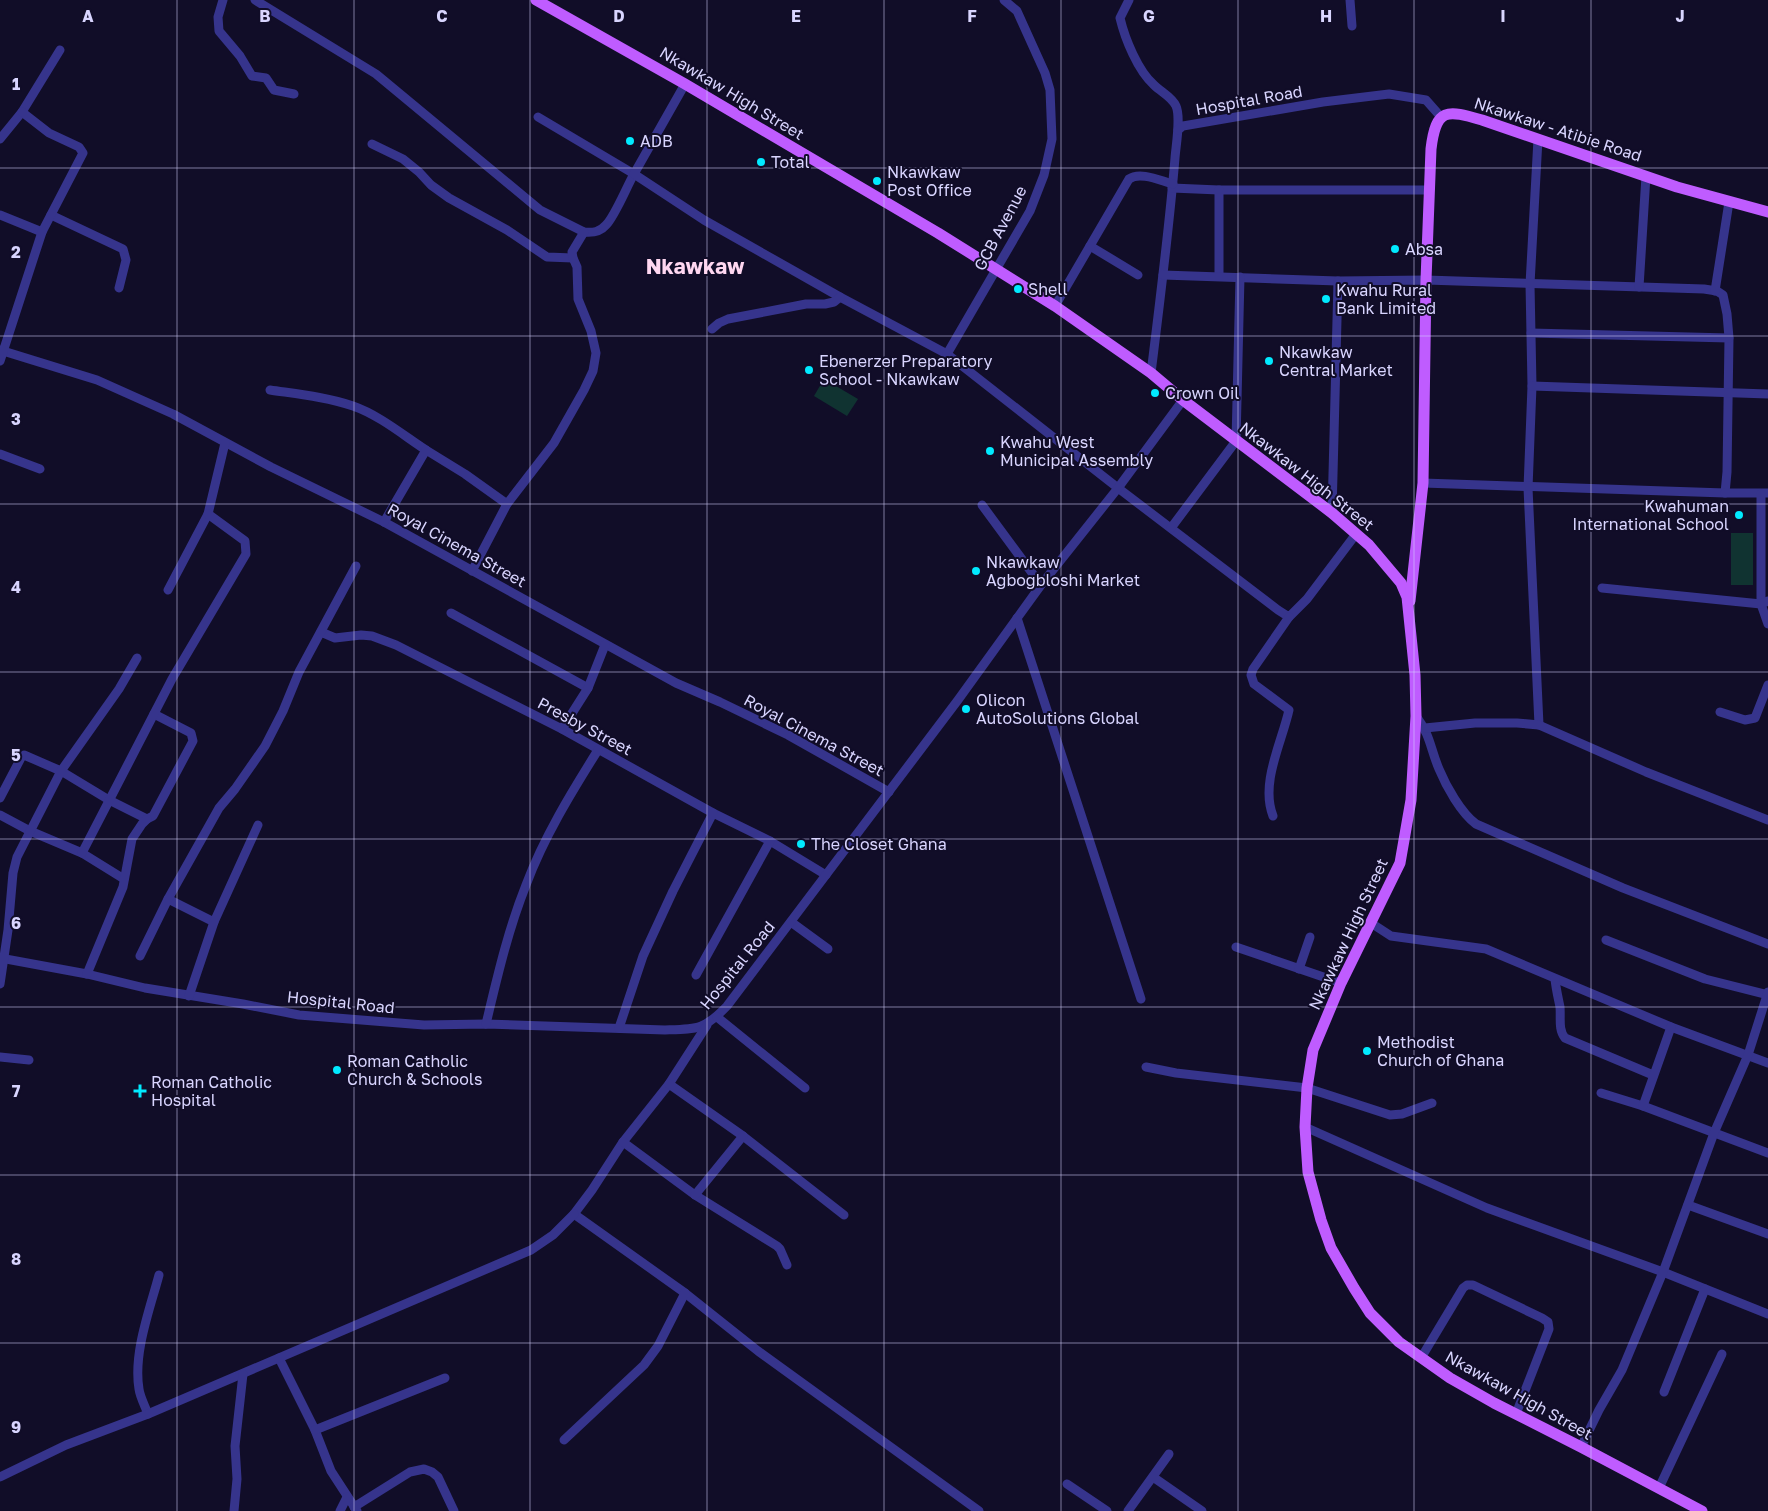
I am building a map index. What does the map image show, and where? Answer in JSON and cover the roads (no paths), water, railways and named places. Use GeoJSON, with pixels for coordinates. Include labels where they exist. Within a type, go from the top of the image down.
{"type":"FeatureCollection","features":[{"type":"Feature","properties":{"kind":"main road","name":"Nkawkaw High Street"},"geometry":{"type":"LineString","coordinates":[[536,0],[685,84],[996,268],[1055,306],[1151,373],[1236,441],[1332,513],[1369,545],[1401,583],[1407,597],[1415,675],[1416,716],[1411,800],[1400,863],[1342,983],[1313,1050],[1307,1088],[1305,1126],[1308,1172],[1313,1195],[1331,1248],[1370,1313],[1400,1342],[1450,1378],[1494,1403],[1701,1511]]}},
{"type":"Feature","properties":{"kind":"main road","name":"Nkawkaw - Atibie Road"},"geometry":{"type":"LineString","coordinates":[[1441,117],[1447,113],[1463,115],[1646,176],[1768,212]]}},
{"type":"Feature","properties":{"kind":"main road"},"geometry":{"type":"LineString","coordinates":[[1408,612],[1422,482],[1426,280],[1432,138],[1434,128],[1441,117]]}},
{"type":"Feature","properties":{"kind":"street"},"geometry":{"type":"LineString","coordinates":[[223,0],[218,16],[219,31],[240,56],[250,74],[254,77],[266,78],[274,90],[294,94]]}},
{"type":"Feature","properties":{"kind":"street"},"geometry":{"type":"LineString","coordinates":[[255,0],[376,74],[540,210],[584,232],[592,233],[606,225],[685,84]]}},
{"type":"Feature","properties":{"kind":"street","name":"GCB Avenue"},"geometry":{"type":"LineString","coordinates":[[947,354],[1030,212],[1044,175],[1052,139],[1050,90],[1045,73],[1017,11],[1004,0]]}},
{"type":"Feature","properties":{"kind":"street"},"geometry":{"type":"LineString","coordinates":[[1129,0],[1120,18],[1132,54],[1152,84],[1176,105],[1178,130]]}},
{"type":"Feature","properties":{"kind":"street"},"geometry":{"type":"LineString","coordinates":[[1350,0],[1352,26]]}},
{"type":"Feature","properties":{"kind":"street"},"geometry":{"type":"LineString","coordinates":[[0,139],[22,112],[60,50]]}},
{"type":"Feature","properties":{"kind":"street","name":"Hospital Road"},"geometry":{"type":"LineString","coordinates":[[1151,373],[1178,130],[1183,126],[1324,102],[1389,94],[1426,100],[1441,117]]}},
{"type":"Feature","properties":{"kind":"street"},"geometry":{"type":"LineString","coordinates":[[0,361],[2,350],[42,232],[83,153],[79,147],[49,133],[22,112]]}},
{"type":"Feature","properties":{"kind":"street"},"geometry":{"type":"LineString","coordinates":[[538,117],[634,174],[704,220],[840,297],[947,354],[1118,488],[1289,617]]}},
{"type":"Feature","properties":{"kind":"street"},"geometry":{"type":"LineString","coordinates":[[1538,139],[1530,284],[1532,386],[1528,488],[1539,725]]}},
{"type":"Feature","properties":{"kind":"street"},"geometry":{"type":"LineString","coordinates":[[372,144],[403,158],[431,185],[449,198],[507,230],[547,257],[572,258]]}},
{"type":"Feature","properties":{"kind":"street"},"geometry":{"type":"LineString","coordinates":[[1055,306],[1129,179],[1133,176],[1141,176],[1173,186],[1219,190],[1430,190]]}},
{"type":"Feature","properties":{"kind":"street"},"geometry":{"type":"LineString","coordinates":[[1639,287],[1646,176]]}},
{"type":"Feature","properties":{"kind":"street"},"geometry":{"type":"LineString","coordinates":[[1219,190],[1219,276]]}},
{"type":"Feature","properties":{"kind":"street"},"geometry":{"type":"LineString","coordinates":[[1715,291],[1729,202]]}},
{"type":"Feature","properties":{"kind":"street"},"geometry":{"type":"LineString","coordinates":[[0,215],[42,232]]}},
{"type":"Feature","properties":{"kind":"street"},"geometry":{"type":"LineString","coordinates":[[50,215],[123,250],[126,260],[119,288]]}},
{"type":"Feature","properties":{"kind":"street"},"geometry":{"type":"LineString","coordinates":[[472,571],[508,504],[554,443],[593,371],[596,353],[591,331],[578,299],[577,268],[572,258],[572,252],[584,232]]}},
{"type":"Feature","properties":{"kind":"street"},"geometry":{"type":"LineString","coordinates":[[1090,246],[1138,275]]}},
{"type":"Feature","properties":{"kind":"street"},"geometry":{"type":"LineString","coordinates":[[1163,275],[1338,281],[1426,280],[1704,288],[1715,291],[1723,295],[1729,338],[1725,493]]}},
{"type":"Feature","properties":{"kind":"street"},"geometry":{"type":"LineString","coordinates":[[1171,528],[1236,441],[1240,277]]}},
{"type":"Feature","properties":{"kind":"street"},"geometry":{"type":"LineString","coordinates":[[1332,513],[1338,281]]}},
{"type":"Feature","properties":{"kind":"street"},"geometry":{"type":"LineString","coordinates":[[712,329],[728,319],[806,304],[825,304],[834,302],[840,297]]}},
{"type":"Feature","properties":{"kind":"street"},"geometry":{"type":"LineString","coordinates":[[1531,333],[1729,338]]}},
{"type":"Feature","properties":{"kind":"street","name":"Royal Cinema Street"},"geometry":{"type":"LineString","coordinates":[[2,350],[97,380],[173,414],[225,443],[384,522],[676,683],[788,735],[888,792]]}},
{"type":"Feature","properties":{"kind":"street"},"geometry":{"type":"LineString","coordinates":[[1532,386],[1768,394]]}},
{"type":"Feature","properties":{"kind":"street"},"geometry":{"type":"LineString","coordinates":[[270,390],[354,406],[480,484],[508,504]]}},
{"type":"Feature","properties":{"kind":"street","name":"Hospital Road"},"geometry":{"type":"LineString","coordinates":[[2,958],[189,996],[299,1015],[347,1020],[424,1025],[486,1024],[665,1030],[692,1030],[707,1025],[727,1006],[791,922],[958,700],[1041,584],[1118,488],[1183,400]]}},
{"type":"Feature","properties":{"kind":"street"},"geometry":{"type":"LineString","coordinates":[[168,590],[208,514],[225,443]]}},
{"type":"Feature","properties":{"kind":"street"},"geometry":{"type":"LineString","coordinates":[[384,522],[426,450]]}},
{"type":"Feature","properties":{"kind":"street"},"geometry":{"type":"LineString","coordinates":[[0,454],[40,469]]}},
{"type":"Feature","properties":{"kind":"street"},"geometry":{"type":"LineString","coordinates":[[1422,482],[1528,488],[1672,490],[1765,494],[1764,603],[1768,624]]}},
{"type":"Feature","properties":{"kind":"street"},"geometry":{"type":"LineString","coordinates":[[982,505],[1041,584]]}},
{"type":"Feature","properties":{"kind":"street"},"geometry":{"type":"LineString","coordinates":[[82,853],[172,679],[246,554],[245,541],[208,514]]}},
{"type":"Feature","properties":{"kind":"street"},"geometry":{"type":"LineString","coordinates":[[1273,816],[1269,808],[1274,754],[1290,710],[1254,684],[1251,675],[1253,669],[1289,617],[1307,599],[1356,534]]}},
{"type":"Feature","properties":{"kind":"street"},"geometry":{"type":"LineString","coordinates":[[140,956],[168,899],[219,808],[265,746],[299,672],[356,566]]}},
{"type":"Feature","properties":{"kind":"street"},"geometry":{"type":"LineString","coordinates":[[1602,588],[1764,603]]}},
{"type":"Feature","properties":{"kind":"street"},"geometry":{"type":"LineString","coordinates":[[451,613],[588,688]]}},
{"type":"Feature","properties":{"kind":"street"},"geometry":{"type":"LineString","coordinates":[[1017,618],[1141,999]]}},
{"type":"Feature","properties":{"kind":"street","name":"Presby Street"},"geometry":{"type":"LineString","coordinates":[[322,632],[335,638],[360,635],[372,636],[388,642],[562,729],[713,813],[770,841],[826,875]]}},
{"type":"Feature","properties":{"kind":"street"},"geometry":{"type":"LineString","coordinates":[[562,729],[588,688],[605,645]]}},
{"type":"Feature","properties":{"kind":"street"},"geometry":{"type":"LineString","coordinates":[[0,984],[13,873],[17,857],[61,771],[119,689],[137,658]]}},
{"type":"Feature","properties":{"kind":"street"},"geometry":{"type":"LineString","coordinates":[[1720,712],[1745,720],[1755,718],[1768,685]]}},
{"type":"Feature","properties":{"kind":"street"},"geometry":{"type":"LineString","coordinates":[[87,974],[123,887],[132,840],[142,824],[156,812],[193,741],[191,733],[154,714]]}},
{"type":"Feature","properties":{"kind":"street"},"geometry":{"type":"LineString","coordinates":[[1416,716],[1425,728],[1439,770],[1466,816],[1476,824],[1623,888],[1768,944]]}},
{"type":"Feature","properties":{"kind":"street"},"geometry":{"type":"LineString","coordinates":[[1425,728],[1475,723],[1539,725],[1646,772],[1768,820]]}},
{"type":"Feature","properties":{"kind":"street"},"geometry":{"type":"LineString","coordinates":[[486,1024],[526,884],[560,812],[598,750]]}},
{"type":"Feature","properties":{"kind":"street"},"geometry":{"type":"LineString","coordinates":[[0,798],[22,756],[28,756],[61,771],[109,800],[147,819]]}},
{"type":"Feature","properties":{"kind":"street"},"geometry":{"type":"LineString","coordinates":[[620,1028],[643,956],[673,891],[713,813]]}},
{"type":"Feature","properties":{"kind":"street"},"geometry":{"type":"LineString","coordinates":[[0,815],[30,831],[82,853],[124,879]]}},
{"type":"Feature","properties":{"kind":"street"},"geometry":{"type":"LineString","coordinates":[[189,996],[214,922],[258,825]]}},
{"type":"Feature","properties":{"kind":"street"},"geometry":{"type":"LineString","coordinates":[[696,975],[770,841]]}},
{"type":"Feature","properties":{"kind":"street"},"geometry":{"type":"LineString","coordinates":[[168,899],[214,922]]}},
{"type":"Feature","properties":{"kind":"street"},"geometry":{"type":"LineString","coordinates":[[791,922],[828,948]]}},
{"type":"Feature","properties":{"kind":"street"},"geometry":{"type":"LineString","coordinates":[[1371,923],[1391,936],[1486,949],[1555,980],[1671,1027],[1768,1063]]}},
{"type":"Feature","properties":{"kind":"street"},"geometry":{"type":"LineString","coordinates":[[1300,969],[1310,938]]}},
{"type":"Feature","properties":{"kind":"street"},"geometry":{"type":"LineString","coordinates":[[1581,1447],[1599,1410],[1622,1370],[1663,1272],[1714,1133],[1748,1055],[1768,994],[1705,979],[1606,940]]}},
{"type":"Feature","properties":{"kind":"street"},"geometry":{"type":"LineString","coordinates":[[1236,947],[1342,983]]}},
{"type":"Feature","properties":{"kind":"street"},"geometry":{"type":"LineString","coordinates":[[1555,980],[1560,1008],[1561,1029],[1565,1038],[1653,1075]]}},
{"type":"Feature","properties":{"kind":"street"},"geometry":{"type":"LineString","coordinates":[[717,1017],[805,1088]]}},
{"type":"Feature","properties":{"kind":"street"},"geometry":{"type":"LineString","coordinates":[[0,1477],[66,1445],[148,1414],[531,1250],[553,1235],[574,1214],[623,1142],[669,1084],[707,1025]]}},
{"type":"Feature","properties":{"kind":"street"},"geometry":{"type":"LineString","coordinates":[[1643,1106],[1671,1027]]}},
{"type":"Feature","properties":{"kind":"street"},"geometry":{"type":"LineString","coordinates":[[0,1057],[29,1060]]}},
{"type":"Feature","properties":{"kind":"street"},"geometry":{"type":"LineString","coordinates":[[1146,1067],[1176,1073],[1307,1088],[1390,1115],[1402,1114],[1432,1103]]}},
{"type":"Feature","properties":{"kind":"street"},"geometry":{"type":"LineString","coordinates":[[669,1084],[743,1136],[844,1215]]}},
{"type":"Feature","properties":{"kind":"street"},"geometry":{"type":"LineString","coordinates":[[1601,1093],[1643,1106],[1768,1153]]}},
{"type":"Feature","properties":{"kind":"street"},"geometry":{"type":"LineString","coordinates":[[1305,1126],[1487,1208],[1663,1272],[1768,1314]]}},
{"type":"Feature","properties":{"kind":"street"},"geometry":{"type":"LineString","coordinates":[[695,1195],[743,1136]]}},
{"type":"Feature","properties":{"kind":"street"},"geometry":{"type":"LineString","coordinates":[[623,1142],[695,1195],[777,1246],[787,1265]]}},
{"type":"Feature","properties":{"kind":"street"},"geometry":{"type":"LineString","coordinates":[[1688,1205],[1768,1234]]}},
{"type":"Feature","properties":{"kind":"street"},"geometry":{"type":"LineString","coordinates":[[574,1214],[685,1293],[766,1356],[979,1511]]}},
{"type":"Feature","properties":{"kind":"street"},"geometry":{"type":"LineString","coordinates":[[148,1414],[139,1390],[138,1365],[141,1344],[159,1275]]}},
{"type":"Feature","properties":{"kind":"street"},"geometry":{"type":"LineString","coordinates":[[1421,1358],[1463,1288],[1467,1285],[1473,1284],[1542,1318],[1548,1322],[1549,1329],[1516,1414]]}},
{"type":"Feature","properties":{"kind":"street"},"geometry":{"type":"LineString","coordinates":[[1664,1392],[1705,1289]]}},
{"type":"Feature","properties":{"kind":"street"},"geometry":{"type":"LineString","coordinates":[[564,1440],[644,1365],[658,1346],[685,1293]]}},
{"type":"Feature","properties":{"kind":"street"},"geometry":{"type":"LineString","coordinates":[[1659,1488],[1722,1354]]}},
{"type":"Feature","properties":{"kind":"street"},"geometry":{"type":"LineString","coordinates":[[278,1358],[315,1430],[331,1471],[355,1509],[410,1472],[424,1469],[438,1477],[454,1511]]}},
{"type":"Feature","properties":{"kind":"street"},"geometry":{"type":"LineString","coordinates":[[234,1511],[237,1478],[235,1446],[243,1374]]}},
{"type":"Feature","properties":{"kind":"street"},"geometry":{"type":"LineString","coordinates":[[315,1430],[444,1378]]}},
{"type":"Feature","properties":{"kind":"street"},"geometry":{"type":"LineString","coordinates":[[1128,1511],[1169,1454]]}},
{"type":"Feature","properties":{"kind":"street"},"geometry":{"type":"LineString","coordinates":[[1153,1477],[1202,1511]]}},
{"type":"Feature","properties":{"kind":"street"},"geometry":{"type":"LineString","coordinates":[[1067,1484],[1107,1511]]}},
{"type":"Feature","properties":{"kind":"street"},"geometry":{"type":"LineString","coordinates":[[340,1511],[347,1497]]}},
{"type":"Feature","properties":{"kind":"place","name":"ADB"},"geometry":{"type":"Point","coordinates":[630,141]}},
{"type":"Feature","properties":{"kind":"place","name":"Total"},"geometry":{"type":"Point","coordinates":[761,162]}},
{"type":"Feature","properties":{"kind":"place","name":"Nkawkaw Post Office"},"geometry":{"type":"Point","coordinates":[877,181]}},
{"type":"Feature","properties":{"kind":"place","name":"Absa"},"geometry":{"type":"Point","coordinates":[1395,249]}},
{"type":"Feature","properties":{"kind":"place","name":"Shell"},"geometry":{"type":"Point","coordinates":[1018,289]}},
{"type":"Feature","properties":{"kind":"place","name":"Kwahu Rural Bank Limited"},"geometry":{"type":"Point","coordinates":[1326,299]}},
{"type":"Feature","properties":{"kind":"place","name":"Nkawkaw Central Market"},"geometry":{"type":"Point","coordinates":[1269,361]}},
{"type":"Feature","properties":{"kind":"place","name":"Ebenerzer Preparatory School - Nkawkaw"},"geometry":{"type":"Point","coordinates":[809,370]}},
{"type":"Feature","properties":{"kind":"place","name":"Crown Oil"},"geometry":{"type":"Point","coordinates":[1155,393]}},
{"type":"Feature","properties":{"kind":"place","name":"Kwahu West Municipal Assembly"},"geometry":{"type":"Point","coordinates":[990,451]}},
{"type":"Feature","properties":{"kind":"place","name":"Kwahuman International School"},"geometry":{"type":"Point","coordinates":[1739,515]}},
{"type":"Feature","properties":{"kind":"place","name":"Nkawkaw Agbogbloshi Market"},"geometry":{"type":"Point","coordinates":[976,571]}},
{"type":"Feature","properties":{"kind":"place","name":"Olicon AutoSolutions Global"},"geometry":{"type":"Point","coordinates":[966,709]}},
{"type":"Feature","properties":{"kind":"place","name":"The Closet Ghana"},"geometry":{"type":"Point","coordinates":[801,844]}},
{"type":"Feature","properties":{"kind":"place","name":"Methodist Church of Ghana"},"geometry":{"type":"Point","coordinates":[1367,1051]}},
{"type":"Feature","properties":{"kind":"place","name":"Roman Catholic Church & Schools"},"geometry":{"type":"Point","coordinates":[337,1070]}},
{"type":"Feature","properties":{"kind":"place","name":"Roman Catholic Hospital"},"geometry":{"type":"Point","coordinates":[140,1091]}},
{"type":"Feature","properties":{"kind":"district","name":"Nkawkaw"},"geometry":{"type":"Point","coordinates":[695,267]}}]}
